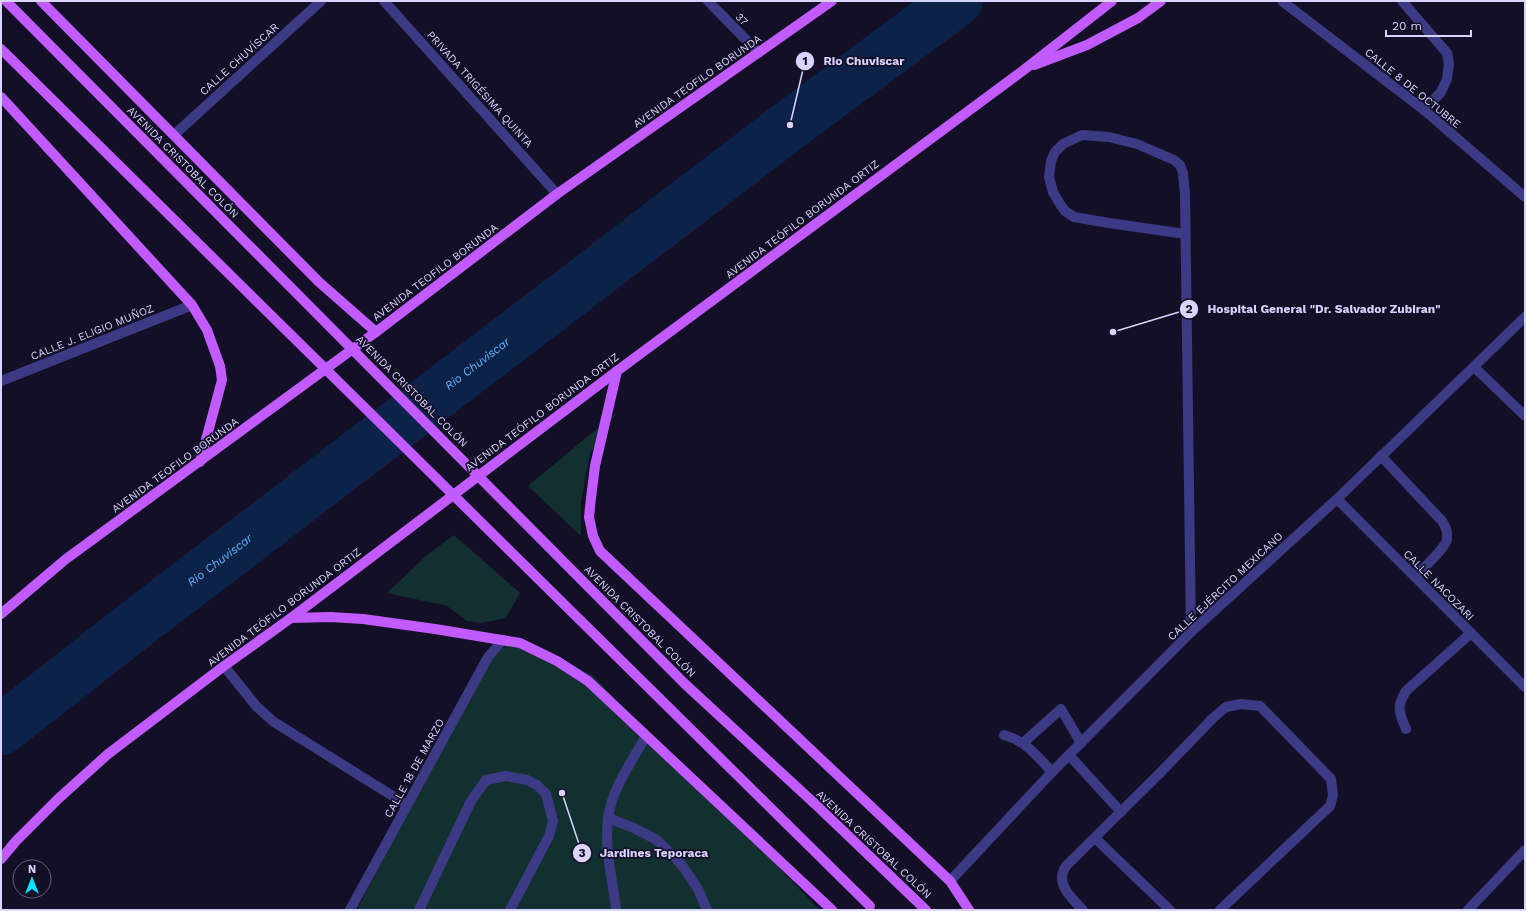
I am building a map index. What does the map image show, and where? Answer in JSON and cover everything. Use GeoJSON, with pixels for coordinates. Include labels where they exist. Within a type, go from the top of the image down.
{"type":"FeatureCollection","features":[{"type":"Feature","properties":{"kind":"main road","name":"AVENIDA CRISTOBAL COLÓN"},"geometry":{"type":"LineString","coordinates":[[6,1],[686,684],[926,910]]}},
{"type":"Feature","properties":{"kind":"main road"},"geometry":{"type":"LineString","coordinates":[[41,1],[319,282],[376,332]]}},
{"type":"Feature","properties":{"kind":"main road"},"geometry":{"type":"LineString","coordinates":[[814,13],[821,1]]}},
{"type":"Feature","properties":{"kind":"main road","name":"AVENIDA TEOFILO BORUNDA"},"geometry":{"type":"LineString","coordinates":[[1,614],[66,559],[376,332],[557,194],[832,1]]}},
{"type":"Feature","properties":{"kind":"main road","name":"AVENIDA TEÓFILO BORUNDA ORTIZ"},"geometry":{"type":"LineString","coordinates":[[1,859],[16,841],[58,798],[108,754],[224,666],[291,618],[617,371],[1025,69],[1112,1]]}},
{"type":"Feature","properties":{"kind":"main road"},"geometry":{"type":"LineString","coordinates":[[1025,69],[1087,45],[1138,18],[1161,1]]}},
{"type":"Feature","properties":{"kind":"main road"},"geometry":{"type":"LineString","coordinates":[[1,49],[871,908]]}},
{"type":"Feature","properties":{"kind":"main road"},"geometry":{"type":"LineString","coordinates":[[1,97],[192,305],[207,330],[220,366],[222,380],[200,462]]}},
{"type":"Feature","properties":{"kind":"main road"},"geometry":{"type":"LineString","coordinates":[[617,371],[595,466],[589,517],[593,536],[600,551],[950,881],[969,910]]}},
{"type":"Feature","properties":{"kind":"main road"},"geometry":{"type":"LineString","coordinates":[[291,618],[331,617],[435,629],[520,643],[557,661],[588,681],[832,910]]}},
{"type":"Feature","properties":{"kind":"street","name":"CALLE CHUVÍSCAR"},"geometry":{"type":"LineString","coordinates":[[174,135],[321,1]]}},
{"type":"Feature","properties":{"kind":"street","name":"PRIVADA TRIGÉSIMA QUINTA"},"geometry":{"type":"LineString","coordinates":[[384,1],[557,194]]}},
{"type":"Feature","properties":{"kind":"street","name":"37"},"geometry":{"type":"LineString","coordinates":[[708,1],[759,53]]}},
{"type":"Feature","properties":{"kind":"street","name":"CALLE 8 DE OCTUBRE"},"geometry":{"type":"LineString","coordinates":[[1282,1],[1424,110],[1525,197]]}},
{"type":"Feature","properties":{"kind":"street"},"geometry":{"type":"LineString","coordinates":[[1402,1],[1447,53],[1449,64],[1447,80],[1441,92],[1424,110]]}},
{"type":"Feature","properties":{"kind":"street"},"geometry":{"type":"LineString","coordinates":[[1185,234],[1074,217],[1065,211],[1053,192],[1049,177],[1051,161],[1055,152],[1063,144],[1082,135],[1109,137],[1137,144],[1174,160],[1180,165],[1183,173],[1185,234],[1191,632]]}},
{"type":"Feature","properties":{"kind":"street","name":"CALLE J. ELIGIO MUÑOZ"},"geometry":{"type":"LineString","coordinates":[[1,381],[192,305]]}},
{"type":"Feature","properties":{"kind":"street","name":"CALLE EJÉRCITO MEXICANO"},"geometry":{"type":"LineString","coordinates":[[950,881],[1068,755],[1191,632],[1337,499],[1525,318]]}},
{"type":"Feature","properties":{"kind":"street"},"geometry":{"type":"LineString","coordinates":[[1474,367],[1525,416]]}},
{"type":"Feature","properties":{"kind":"street"},"geometry":{"type":"LineString","coordinates":[[1381,456],[1442,521],[1448,531],[1448,541],[1438,554],[1415,577]]}},
{"type":"Feature","properties":{"kind":"street","name":"CALLE NACOZARI"},"geometry":{"type":"LineString","coordinates":[[1337,499],[1525,687]]}},
{"type":"Feature","properties":{"kind":"street"},"geometry":{"type":"LineString","coordinates":[[1406,728],[1398,708],[1406,691],[1471,633]]}},
{"type":"Feature","properties":{"kind":"street","name":"CALLE 18 DE MARZO"},"geometry":{"type":"LineString","coordinates":[[350,910],[488,657],[503,640]]}},
{"type":"Feature","properties":{"kind":"street"},"geometry":{"type":"LineString","coordinates":[[224,666],[257,707],[274,722],[407,805]]}},
{"type":"Feature","properties":{"kind":"street"},"geometry":{"type":"LineString","coordinates":[[1083,910],[1068,895],[1065,889],[1062,875],[1063,870],[1198,735],[1214,717],[1226,707],[1241,704],[1260,706],[1331,779],[1333,795],[1330,806],[1220,910]]}},
{"type":"Feature","properties":{"kind":"street"},"geometry":{"type":"LineString","coordinates":[[1023,743],[1062,709],[1081,743]]}},
{"type":"Feature","properties":{"kind":"street"},"geometry":{"type":"LineString","coordinates":[[1004,735],[1015,738],[1023,743],[1052,772]]}},
{"type":"Feature","properties":{"kind":"street"},"geometry":{"type":"LineString","coordinates":[[616,910],[608,856],[608,818],[619,784],[646,736]]}},
{"type":"Feature","properties":{"kind":"street"},"geometry":{"type":"LineString","coordinates":[[1068,755],[1121,812]]}},
{"type":"Feature","properties":{"kind":"street"},"geometry":{"type":"LineString","coordinates":[[419,910],[471,801],[486,780],[506,776],[528,780],[546,794],[553,821],[549,836],[510,910]]}},
{"type":"Feature","properties":{"kind":"street"},"geometry":{"type":"LineString","coordinates":[[608,818],[634,828],[657,840],[681,864],[698,889],[707,910]]}},
{"type":"Feature","properties":{"kind":"street"},"geometry":{"type":"LineString","coordinates":[[1095,838],[1170,910]]}},
{"type":"Feature","properties":{"kind":"street"},"geometry":{"type":"LineString","coordinates":[[1468,910],[1525,850]]}},
{"type":"Feature","properties":{"kind":"green space"},"geometry":{"type":"Polygon","coordinates":[[[617,412],[590,453],[581,502],[581,536],[528,486],[617,412]]]}},
{"type":"Feature","properties":{"kind":"green space"},"geometry":{"type":"Polygon","coordinates":[[[454,535],[520,593],[506,618],[481,623],[467,621],[447,606],[387,593],[427,555],[454,535]]]}},
{"type":"Feature","properties":{"kind":"green space"},"geometry":{"type":"Polygon","coordinates":[[[518,638],[593,676],[820,910],[357,910],[488,658],[518,638]]]}},
{"type":"Feature","properties":{"kind":"waterway","name":"Rio Chuviscar"},"geometry":{"type":"LineString","coordinates":[[1,730],[135,625],[790,125],[957,1]]}},
{"type":"Feature","properties":{"kind":"place","name":"Rio Chuviscar"},"geometry":{"type":"Point","coordinates":[790,125]}},
{"type":"Feature","properties":{"kind":"place","name":"Hospital General \"Dr. Salvador Zubiran\""},"geometry":{"type":"Point","coordinates":[1113,332]}},
{"type":"Feature","properties":{"kind":"place","name":"Jardines Teporaca"},"geometry":{"type":"Point","coordinates":[562,793]}}]}
